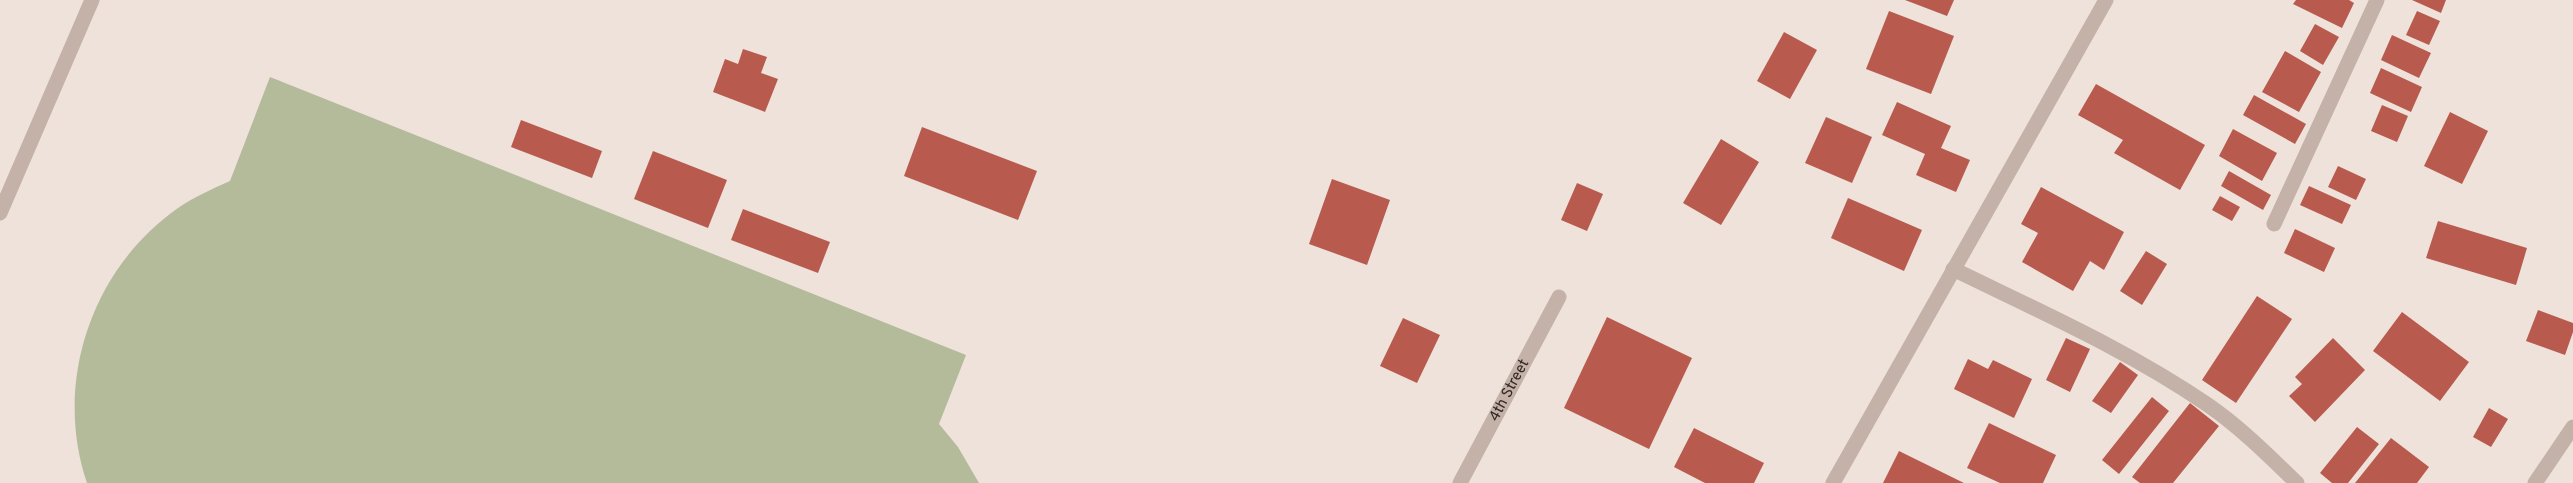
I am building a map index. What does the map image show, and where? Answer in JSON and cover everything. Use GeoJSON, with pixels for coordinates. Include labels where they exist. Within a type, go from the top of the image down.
{"type":"FeatureCollection","features":[{"type":"Feature","properties":{"kind":"street"},"geometry":{"type":"LineString","coordinates":[[0,213],[92,0]]}},
{"type":"Feature","properties":{"kind":"street"},"geometry":{"type":"LineString","coordinates":[[1833,483],[2106,0]]}},
{"type":"Feature","properties":{"kind":"street"},"geometry":{"type":"LineString","coordinates":[[2274,224],[2377,0]]}},
{"type":"Feature","properties":{"kind":"street"},"geometry":{"type":"LineString","coordinates":[[1953,269],[2125,354],[2209,405],[2297,483]]}},
{"type":"Feature","properties":{"kind":"street","name":"4th Street"},"geometry":{"type":"LineString","coordinates":[[1461,483],[1559,297]]}},
{"type":"Feature","properties":{"kind":"street"},"geometry":{"type":"LineString","coordinates":[[2535,483],[2573,427]]}},
{"type":"Feature","properties":{"kind":"green space"},"geometry":{"type":"Polygon","coordinates":[[[270,77],[966,355],[939,424],[958,447],[979,483],[87,483],[78,445],[75,406],[78,368],[87,331],[102,295],[122,263],[148,233],[184,204],[230,181],[270,77]]]}},
{"type":"Feature","properties":{"kind":"building"},"geometry":{"type":"Polygon","coordinates":[[[1905,0],[1954,0],[1947,16],[1905,0]]]}},
{"type":"Feature","properties":{"kind":"building"},"geometry":{"type":"Polygon","coordinates":[[[2296,0],[2349,0],[2354,3],[2342,28],[2293,4],[2296,0]]]}},
{"type":"Feature","properties":{"kind":"building"},"geometry":{"type":"Polygon","coordinates":[[[2412,0],[2446,0],[2441,13],[2412,0]]]}},
{"type":"Feature","properties":{"kind":"building"},"geometry":{"type":"Polygon","coordinates":[[[1889,11],[1954,36],[1931,94],[1866,69],[1889,11]]]}},
{"type":"Feature","properties":{"kind":"building"},"geometry":{"type":"Polygon","coordinates":[[[2417,11],[2440,21],[2429,45],[2406,35],[2417,11]]]}},
{"type":"Feature","properties":{"kind":"building"},"geometry":{"type":"Polygon","coordinates":[[[2315,24],[2339,37],[2323,65],[2300,51],[2315,24]]]}},
{"type":"Feature","properties":{"kind":"building"},"geometry":{"type":"Polygon","coordinates":[[[1784,32],[1817,50],[1790,99],[1757,81],[1784,32]]]}},
{"type":"Feature","properties":{"kind":"building"},"geometry":{"type":"Polygon","coordinates":[[[2392,35],[2431,53],[2419,78],[2381,60],[2392,35]]]}},
{"type":"Feature","properties":{"kind":"building"},"geometry":{"type":"Polygon","coordinates":[[[743,49],[767,57],[761,73],[778,79],[765,112],[713,92],[725,59],[738,64],[743,49]]]}},
{"type":"Feature","properties":{"kind":"building"},"geometry":{"type":"Polygon","coordinates":[[[2285,51],[2321,72],[2299,112],[2262,92],[2285,51]]]}},
{"type":"Feature","properties":{"kind":"building"},"geometry":{"type":"Polygon","coordinates":[[[2381,68],[2422,87],[2411,112],[2370,93],[2381,68]]]}},
{"type":"Feature","properties":{"kind":"building"},"geometry":{"type":"Polygon","coordinates":[[[2096,84],[2205,145],[2180,190],[2114,153],[2123,140],[2078,115],[2096,84]]]}},
{"type":"Feature","properties":{"kind":"building"},"geometry":{"type":"Polygon","coordinates":[[[2254,95],[2306,124],[2295,144],[2243,115],[2254,95]]]}},
{"type":"Feature","properties":{"kind":"building"},"geometry":{"type":"Polygon","coordinates":[[[1897,102],[1951,126],[1941,148],[1970,160],[1956,192],[1916,175],[1925,154],[1882,135],[1897,102]]]}},
{"type":"Feature","properties":{"kind":"building"},"geometry":{"type":"Polygon","coordinates":[[[2382,105],[2408,116],[2397,142],[2371,131],[2382,105]]]}},
{"type":"Feature","properties":{"kind":"building"},"geometry":{"type":"Polygon","coordinates":[[[2450,112],[2488,131],[2462,184],[2424,166],[2450,112]]]}},
{"type":"Feature","properties":{"kind":"building"},"geometry":{"type":"Polygon","coordinates":[[[1826,117],[1872,137],[1852,183],[1805,163],[1826,117]]]}},
{"type":"Feature","properties":{"kind":"building"},"geometry":{"type":"Polygon","coordinates":[[[521,120],[602,151],[592,178],[511,147],[521,120]]]}},
{"type":"Feature","properties":{"kind":"building"},"geometry":{"type":"Polygon","coordinates":[[[922,127],[1037,171],[1018,220],[904,176],[922,127]]]}},
{"type":"Feature","properties":{"kind":"building"},"geometry":{"type":"Polygon","coordinates":[[[2233,129],[2277,153],[2262,181],[2219,156],[2233,129]]]}},
{"type":"Feature","properties":{"kind":"building"},"geometry":{"type":"Polygon","coordinates":[[[1721,139],[1759,162],[1721,225],[1683,203],[1721,139]]]}},
{"type":"Feature","properties":{"kind":"building"},"geometry":{"type":"Polygon","coordinates":[[[653,151],[727,180],[708,228],[634,199],[653,151]]]}},
{"type":"Feature","properties":{"kind":"building"},"geometry":{"type":"Polygon","coordinates":[[[2338,166],[2366,179],[2356,200],[2328,187],[2338,166]]]}},
{"type":"Feature","properties":{"kind":"building"},"geometry":{"type":"Polygon","coordinates":[[[2229,171],[2271,195],[2263,210],[2221,186],[2229,171]]]}},
{"type":"Feature","properties":{"kind":"building"},"geometry":{"type":"Polygon","coordinates":[[[1332,179],[1390,200],[1367,265],[1309,244],[1332,179]]]}},
{"type":"Feature","properties":{"kind":"building"},"geometry":{"type":"Polygon","coordinates":[[[1577,183],[1603,194],[1587,231],[1561,220],[1577,183]]]}},
{"type":"Feature","properties":{"kind":"building"},"geometry":{"type":"Polygon","coordinates":[[[2309,186],[2351,205],[2342,224],[2300,205],[2309,186]]]}},
{"type":"Feature","properties":{"kind":"building"},"geometry":{"type":"Polygon","coordinates":[[[2041,187],[2124,232],[2104,270],[2090,261],[2073,291],[2022,262],[2038,233],[2021,224],[2041,187]]]}},
{"type":"Feature","properties":{"kind":"building"},"geometry":{"type":"Polygon","coordinates":[[[2220,196],[2240,207],[2232,221],[2212,210],[2220,196]]]}},
{"type":"Feature","properties":{"kind":"building"},"geometry":{"type":"Polygon","coordinates":[[[1848,198],[1922,230],[1904,271],[1831,238],[1848,198]]]}},
{"type":"Feature","properties":{"kind":"building"},"geometry":{"type":"Polygon","coordinates":[[[743,209],[830,242],[818,273],[731,240],[743,209]]]}},
{"type":"Feature","properties":{"kind":"building"},"geometry":{"type":"Polygon","coordinates":[[[2438,221],[2527,248],[2516,285],[2426,258],[2438,221]]]}},
{"type":"Feature","properties":{"kind":"building"},"geometry":{"type":"Polygon","coordinates":[[[2295,229],[2335,248],[2324,272],[2284,253],[2295,229]]]}},
{"type":"Feature","properties":{"kind":"building"},"geometry":{"type":"Polygon","coordinates":[[[2146,251],[2167,264],[2142,305],[2120,291],[2146,251]]]}},
{"type":"Feature","properties":{"kind":"building"},"geometry":{"type":"Polygon","coordinates":[[[2257,296],[2292,319],[2236,403],[2202,380],[2257,296]]]}},
{"type":"Feature","properties":{"kind":"building"},"geometry":{"type":"Polygon","coordinates":[[[2538,310],[2573,323],[2573,332],[2565,355],[2526,341],[2538,310]]]}},
{"type":"Feature","properties":{"kind":"building"},"geometry":{"type":"Polygon","coordinates":[[[2402,312],[2469,362],[2440,401],[2373,351],[2402,312]]]}},
{"type":"Feature","properties":{"kind":"building"},"geometry":{"type":"Polygon","coordinates":[[[1607,317],[1692,358],[1649,449],[1564,408],[1607,317]]]}},
{"type":"Feature","properties":{"kind":"building"},"geometry":{"type":"Polygon","coordinates":[[[1403,318],[1440,335],[1417,383],[1380,366],[1403,318]]]}},
{"type":"Feature","properties":{"kind":"building"},"geometry":{"type":"Polygon","coordinates":[[[2066,338],[2090,349],[2070,392],[2046,380],[2066,338]]]}},
{"type":"Feature","properties":{"kind":"building"},"geometry":{"type":"Polygon","coordinates":[[[2333,338],[2365,370],[2315,422],[2289,396],[2302,384],[2295,377],[2333,338]]]}},
{"type":"Feature","properties":{"kind":"building"},"geometry":{"type":"Polygon","coordinates":[[[1968,359],[1988,369],[1993,360],[2032,379],[2014,418],[1954,389],[1968,359]]]}},
{"type":"Feature","properties":{"kind":"building"},"geometry":{"type":"Polygon","coordinates":[[[2120,362],[2138,375],[2111,413],[2092,401],[2120,362]]]}},
{"type":"Feature","properties":{"kind":"building"},"geometry":{"type":"Polygon","coordinates":[[[2152,397],[2169,411],[2119,474],[2102,460],[2152,397]]]}},
{"type":"Feature","properties":{"kind":"building"},"geometry":{"type":"Polygon","coordinates":[[[2190,403],[2219,426],[2173,483],[2140,483],[2132,477],[2190,403]]]}},
{"type":"Feature","properties":{"kind":"building"},"geometry":{"type":"Polygon","coordinates":[[[2489,408],[2508,419],[2491,447],[2473,437],[2489,408]]]}},
{"type":"Feature","properties":{"kind":"building"},"geometry":{"type":"Polygon","coordinates":[[[1989,423],[2056,455],[2043,483],[2000,483],[1967,468],[1989,423]]]}},
{"type":"Feature","properties":{"kind":"building"},"geometry":{"type":"Polygon","coordinates":[[[2357,427],[2379,444],[2348,483],[2332,483],[2320,473],[2357,427]]]}},
{"type":"Feature","properties":{"kind":"building"},"geometry":{"type":"Polygon","coordinates":[[[1694,428],[1764,463],[1754,483],[1705,483],[1674,467],[1694,428]]]}},
{"type":"Feature","properties":{"kind":"building"},"geometry":{"type":"Polygon","coordinates":[[[2391,438],[2429,467],[2417,483],[2355,483],[2391,438]]]}},
{"type":"Feature","properties":{"kind":"building"},"geometry":{"type":"Polygon","coordinates":[[[1899,451],[1964,483],[1883,483],[1899,451]]]}}]}
